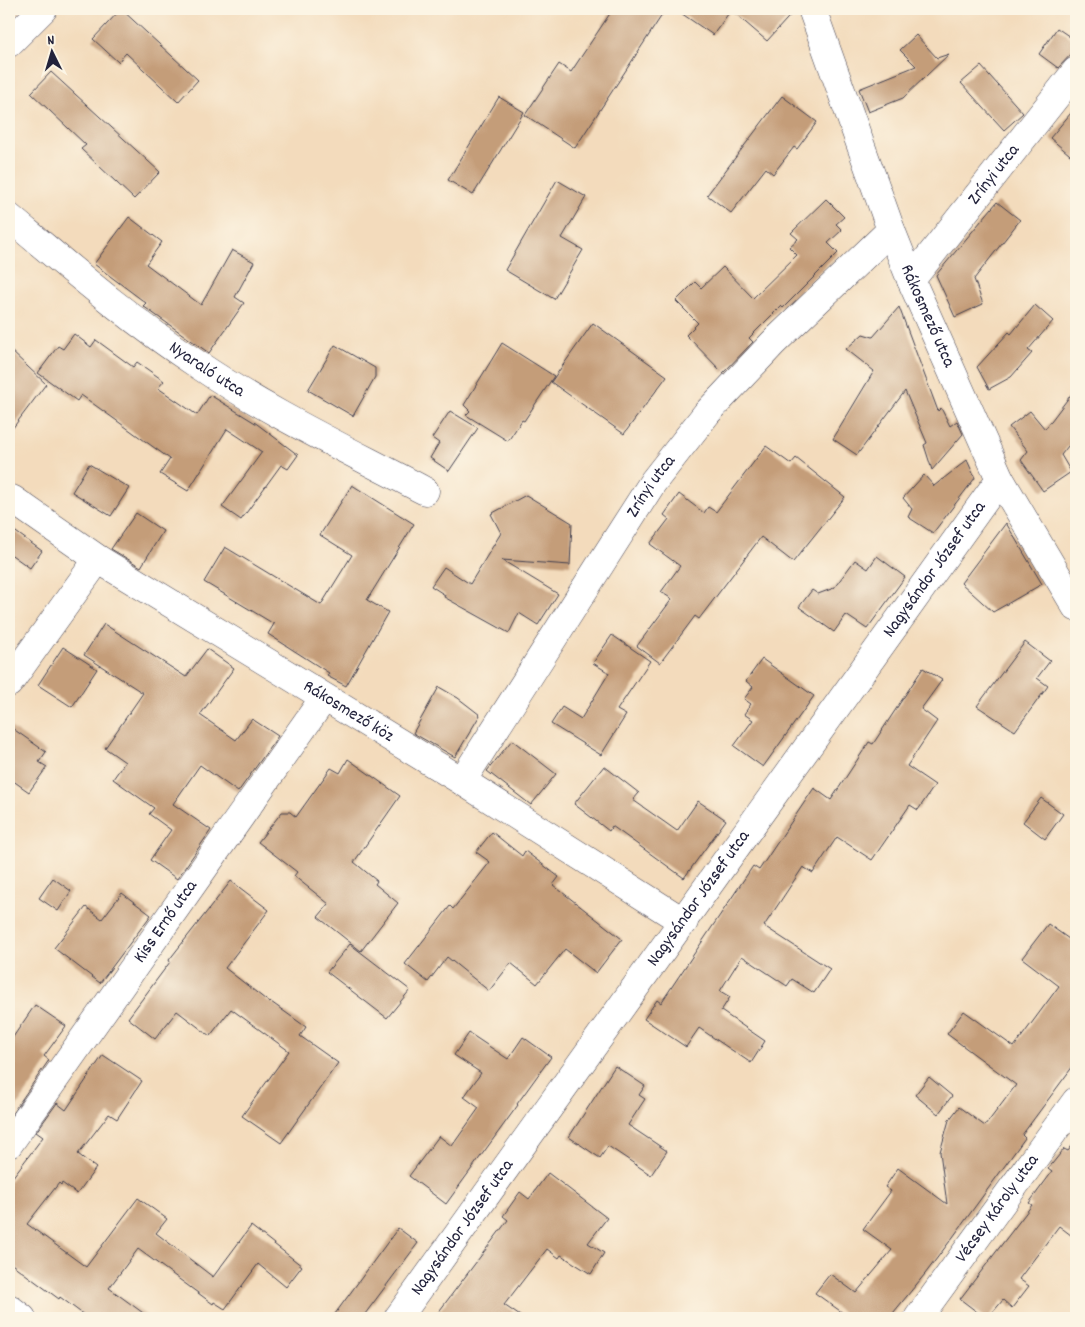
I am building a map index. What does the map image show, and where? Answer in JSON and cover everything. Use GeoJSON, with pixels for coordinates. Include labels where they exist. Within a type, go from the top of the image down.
{"type":"FeatureCollection","features":[{"type":"Feature","properties":{"kind":"street"},"geometry":{"type":"LineString","coordinates":[[9,43],[43,9]]}},
{"type":"Feature","properties":{"kind":"street","name":"Rákosmező utca"},"geometry":{"type":"LineString","coordinates":[[812,9],[891,230],[911,280],[1000,479],[1076,608]]}},
{"type":"Feature","properties":{"kind":"street","name":"Zrínyi utca"},"geometry":{"type":"LineString","coordinates":[[911,280],[1076,71]]}},
{"type":"Feature","properties":{"kind":"street","name":"Nyaraló utca"},"geometry":{"type":"LineString","coordinates":[[9,217],[120,310],[197,364],[261,405],[425,491]]}},
{"type":"Feature","properties":{"kind":"street","name":"Zrínyi utca"},"geometry":{"type":"LineString","coordinates":[[462,781],[653,482],[707,413],[773,343],[891,230]]}},
{"type":"Feature","properties":{"kind":"street","name":"Nagysándor József utca"},"geometry":{"type":"LineString","coordinates":[[398,1318],[684,922],[1000,479]]}},
{"type":"Feature","properties":{"kind":"street","name":"Rákosmező köz"},"geometry":{"type":"LineString","coordinates":[[12,499],[98,560],[462,781],[684,922]]}},
{"type":"Feature","properties":{"kind":"street"},"geometry":{"type":"LineString","coordinates":[[9,684],[98,560]]}},
{"type":"Feature","properties":{"kind":"street","name":"Kiss Ernő utca"},"geometry":{"type":"LineString","coordinates":[[9,1144],[324,698]]}},
{"type":"Feature","properties":{"kind":"street","name":"Vécsey Károly utca"},"geometry":{"type":"LineString","coordinates":[[918,1318],[1076,1101]]}},
{"type":"Feature","properties":{"kind":"street"},"geometry":{"type":"LineString","coordinates":[[9,1308],[22,1318]]}},
{"type":"Feature","properties":{"kind":"building"},"geometry":{"type":"Polygon","coordinates":[[[121,9],[198,80],[178,102],[126,53],[118,62],[93,39],[121,9]]]}},
{"type":"Feature","properties":{"kind":"building"},"geometry":{"type":"Polygon","coordinates":[[[613,9],[666,9],[575,148],[525,115],[559,64],[571,72],[613,9]]]}},
{"type":"Feature","properties":{"kind":"building"},"geometry":{"type":"Polygon","coordinates":[[[675,9],[796,9],[767,41],[731,10],[713,35],[675,9]]]}},
{"type":"Feature","properties":{"kind":"building"},"geometry":{"type":"Polygon","coordinates":[[[1057,28],[1076,41],[1076,49],[1058,68],[1039,54],[1057,28]]]}},
{"type":"Feature","properties":{"kind":"building"},"geometry":{"type":"Polygon","coordinates":[[[916,35],[937,58],[949,54],[903,98],[868,112],[859,89],[916,66],[900,50],[916,35]]]}},
{"type":"Feature","properties":{"kind":"building"},"geometry":{"type":"Polygon","coordinates":[[[981,66],[1023,113],[1004,130],[961,83],[981,66]]]}},
{"type":"Feature","properties":{"kind":"building"},"geometry":{"type":"Polygon","coordinates":[[[51,72],[160,172],[134,199],[81,149],[86,145],[31,93],[51,72]]]}},
{"type":"Feature","properties":{"kind":"building"},"geometry":{"type":"Polygon","coordinates":[[[782,96],[817,122],[797,149],[794,147],[773,174],[766,168],[731,213],[707,195],[782,96]]]}},
{"type":"Feature","properties":{"kind":"building"},"geometry":{"type":"Polygon","coordinates":[[[499,97],[524,112],[473,195],[448,180],[499,97]]]}},
{"type":"Feature","properties":{"kind":"building"},"geometry":{"type":"Polygon","coordinates":[[[1076,107],[1076,160],[1050,138],[1076,107]]]}},
{"type":"Feature","properties":{"kind":"building"},"geometry":{"type":"Polygon","coordinates":[[[557,180],[586,197],[562,238],[583,250],[554,299],[505,270],[557,180]]]}},
{"type":"Feature","properties":{"kind":"building"},"geometry":{"type":"Polygon","coordinates":[[[826,199],[844,217],[836,224],[842,230],[828,243],[838,253],[783,308],[781,306],[749,338],[753,342],[723,373],[686,335],[698,323],[676,301],[695,282],[701,288],[723,267],[753,298],[797,255],[789,247],[798,239],[791,233],[826,199]]]}},
{"type":"Feature","properties":{"kind":"building"},"geometry":{"type":"Polygon","coordinates":[[[997,202],[1020,220],[974,279],[983,304],[955,317],[936,275],[997,202]]]}},
{"type":"Feature","properties":{"kind":"building"},"geometry":{"type":"Polygon","coordinates":[[[129,217],[162,242],[146,264],[201,305],[232,250],[254,262],[235,297],[244,303],[209,353],[143,306],[146,303],[94,264],[129,217]]]}},
{"type":"Feature","properties":{"kind":"building"},"geometry":{"type":"Polygon","coordinates":[[[1035,305],[1053,321],[1028,350],[1032,353],[1011,377],[989,389],[977,367],[1009,332],[1011,334],[1035,305]]]}},
{"type":"Feature","properties":{"kind":"building"},"geometry":{"type":"Polygon","coordinates":[[[899,307],[938,411],[941,408],[950,426],[957,421],[963,434],[932,470],[924,445],[927,443],[905,391],[857,455],[833,439],[874,371],[846,349],[863,334],[873,337],[899,307]]]}},
{"type":"Feature","properties":{"kind":"building"},"geometry":{"type":"Polygon","coordinates":[[[593,323],[667,376],[624,434],[551,382],[593,323]]]}},
{"type":"Feature","properties":{"kind":"building"},"geometry":{"type":"Polygon","coordinates":[[[74,334],[91,347],[96,340],[133,367],[137,362],[164,381],[158,388],[197,415],[210,395],[257,424],[298,455],[288,469],[281,465],[241,520],[222,507],[262,452],[227,429],[188,491],[160,474],[170,459],[81,395],[77,401],[38,373],[58,346],[63,349],[74,334]]]}},
{"type":"Feature","properties":{"kind":"building"},"geometry":{"type":"Polygon","coordinates":[[[502,343],[554,376],[524,421],[522,420],[508,441],[466,415],[470,411],[464,405],[502,343]]]}},
{"type":"Feature","properties":{"kind":"building"},"geometry":{"type":"Polygon","coordinates":[[[335,345],[375,368],[375,377],[353,416],[308,390],[335,345]]]}},
{"type":"Feature","properties":{"kind":"building"},"geometry":{"type":"Polygon","coordinates":[[[9,349],[46,384],[9,433],[9,349]]]}},
{"type":"Feature","properties":{"kind":"building"},"geometry":{"type":"Polygon","coordinates":[[[1076,388],[1076,436],[1061,455],[1071,472],[1043,491],[1021,460],[1028,451],[1009,427],[1030,411],[1045,429],[1076,388]]]}},
{"type":"Feature","properties":{"kind":"building"},"geometry":{"type":"Polygon","coordinates":[[[450,411],[478,428],[449,471],[430,458],[439,443],[432,438],[450,411]]]}},
{"type":"Feature","properties":{"kind":"building"},"geometry":{"type":"Polygon","coordinates":[[[766,446],[791,464],[796,458],[845,497],[793,562],[761,537],[699,619],[695,616],[660,663],[637,646],[672,599],[661,592],[680,566],[650,544],[669,519],[664,515],[679,494],[704,513],[708,507],[716,512],[766,446]]]}},
{"type":"Feature","properties":{"kind":"building"},"geometry":{"type":"Polygon","coordinates":[[[967,460],[975,478],[933,533],[908,517],[912,509],[903,498],[924,475],[934,486],[967,460]]]}},
{"type":"Feature","properties":{"kind":"building"},"geometry":{"type":"Polygon","coordinates":[[[89,464],[129,488],[111,516],[72,492],[89,464]]]}},
{"type":"Feature","properties":{"kind":"building"},"geometry":{"type":"Polygon","coordinates":[[[352,485],[414,524],[367,600],[388,612],[346,686],[327,676],[329,673],[268,634],[274,624],[204,582],[225,547],[321,605],[352,555],[320,535],[352,485]]]}},
{"type":"Feature","properties":{"kind":"building"},"geometry":{"type":"Polygon","coordinates":[[[526,495],[572,523],[570,565],[502,560],[558,594],[538,625],[519,613],[509,633],[444,597],[445,595],[431,586],[444,567],[470,584],[501,533],[491,514],[526,495]]]}},
{"type":"Feature","properties":{"kind":"building"},"geometry":{"type":"Polygon","coordinates":[[[136,513],[163,531],[141,567],[111,549],[136,513]]]}},
{"type":"Feature","properties":{"kind":"building"},"geometry":{"type":"Polygon","coordinates":[[[1006,523],[1042,584],[993,612],[961,583],[1006,523]]]}},
{"type":"Feature","properties":{"kind":"building"},"geometry":{"type":"Polygon","coordinates":[[[9,527],[42,551],[30,568],[9,553],[9,527]]]}},
{"type":"Feature","properties":{"kind":"building"},"geometry":{"type":"Polygon","coordinates":[[[877,556],[905,577],[867,629],[846,615],[834,632],[799,607],[812,590],[818,594],[834,588],[855,560],[868,569],[877,556]]]}},
{"type":"Feature","properties":{"kind":"building"},"geometry":{"type":"Polygon","coordinates":[[[104,624],[186,677],[207,649],[234,668],[200,715],[236,740],[252,719],[278,736],[238,792],[200,765],[173,804],[211,830],[177,879],[150,860],[171,830],[149,814],[154,808],[113,779],[125,762],[105,748],[143,693],[84,655],[104,624]]]}},
{"type":"Feature","properties":{"kind":"building"},"geometry":{"type":"Polygon","coordinates":[[[612,635],[650,661],[617,710],[626,715],[601,755],[551,724],[562,707],[581,719],[609,673],[593,663],[612,635]]]}},
{"type":"Feature","properties":{"kind":"building"},"geometry":{"type":"Polygon","coordinates":[[[1025,642],[1050,661],[1037,678],[1048,686],[1015,731],[977,706],[1025,642]]]}},
{"type":"Feature","properties":{"kind":"building"},"geometry":{"type":"Polygon","coordinates":[[[63,647],[97,669],[72,707],[38,685],[63,647]]]}},
{"type":"Feature","properties":{"kind":"building"},"geometry":{"type":"Polygon","coordinates":[[[762,659],[814,696],[763,767],[734,746],[753,720],[744,714],[751,704],[744,699],[753,687],[746,681],[762,659]]]}},
{"type":"Feature","properties":{"kind":"building"},"geometry":{"type":"Polygon","coordinates":[[[923,668],[942,680],[921,709],[937,721],[907,766],[935,785],[918,810],[910,805],[872,860],[837,837],[813,873],[803,867],[764,926],[830,969],[814,993],[792,979],[787,986],[742,956],[720,991],[730,997],[721,1011],[765,1041],[751,1063],[699,1028],[686,1047],[644,1019],[657,1000],[661,1003],[753,866],[759,870],[814,788],[831,800],[869,742],[873,744],[923,668]]]}},
{"type":"Feature","properties":{"kind":"building"},"geometry":{"type":"Polygon","coordinates":[[[439,687],[458,698],[480,715],[455,757],[413,733],[439,687]]]}},
{"type":"Feature","properties":{"kind":"building"},"geometry":{"type":"Polygon","coordinates":[[[9,726],[46,752],[39,762],[47,767],[29,792],[9,778],[9,726]]]}},
{"type":"Feature","properties":{"kind":"building"},"geometry":{"type":"Polygon","coordinates":[[[512,740],[556,774],[531,805],[487,771],[512,740]]]}},
{"type":"Feature","properties":{"kind":"building"},"geometry":{"type":"Polygon","coordinates":[[[348,759],[400,796],[354,862],[377,881],[375,884],[398,903],[361,951],[318,917],[329,904],[294,876],[297,872],[258,842],[282,812],[290,812],[296,817],[331,768],[340,773],[348,759]]]}},
{"type":"Feature","properties":{"kind":"building"},"geometry":{"type":"Polygon","coordinates":[[[604,766],[639,793],[633,800],[677,831],[698,801],[726,820],[684,878],[612,826],[609,831],[574,804],[604,766]]]}},
{"type":"Feature","properties":{"kind":"building"},"geometry":{"type":"Polygon","coordinates":[[[1041,798],[1063,814],[1045,839],[1023,822],[1041,798]]]}},
{"type":"Feature","properties":{"kind":"building"},"geometry":{"type":"Polygon","coordinates":[[[492,832],[522,856],[525,851],[559,877],[553,885],[622,939],[596,973],[565,949],[537,984],[511,963],[489,991],[447,957],[428,982],[405,964],[450,906],[453,909],[490,862],[476,852],[492,832]]]}},
{"type":"Feature","properties":{"kind":"building"},"geometry":{"type":"Polygon","coordinates":[[[53,878],[71,891],[58,911],[39,898],[53,878]]]}},
{"type":"Feature","properties":{"kind":"building"},"geometry":{"type":"Polygon","coordinates":[[[231,881],[269,910],[225,968],[270,1003],[306,1027],[300,1036],[338,1063],[281,1143],[242,1116],[289,1051],[231,1009],[210,1036],[177,1011],[155,1039],[128,1018],[170,962],[169,960],[231,881]]]}},
{"type":"Feature","properties":{"kind":"building"},"geometry":{"type":"Polygon","coordinates":[[[122,893],[151,915],[100,983],[54,948],[86,907],[102,919],[122,893]]]}},
{"type":"Feature","properties":{"kind":"building"},"geometry":{"type":"Polygon","coordinates":[[[1048,924],[1076,944],[1076,1062],[1022,1135],[1025,1138],[953,1237],[889,1318],[850,1318],[815,1293],[830,1274],[856,1293],[892,1250],[863,1229],[891,1191],[885,1187],[898,1168],[947,1204],[940,1152],[949,1120],[959,1107],[985,1126],[1016,1085],[947,1034],[964,1011],[1014,1047],[1059,986],[1022,958],[1048,924]]]}},
{"type":"Feature","properties":{"kind":"building"},"geometry":{"type":"Polygon","coordinates":[[[350,944],[410,990],[387,1018],[327,972],[350,944]]]}},
{"type":"Feature","properties":{"kind":"building"},"geometry":{"type":"Polygon","coordinates":[[[35,1005],[66,1026],[44,1056],[49,1060],[11,1115],[9,1113],[9,1043],[35,1005]]]}},
{"type":"Feature","properties":{"kind":"building"},"geometry":{"type":"Polygon","coordinates":[[[469,1033],[508,1059],[523,1037],[551,1057],[446,1204],[409,1176],[439,1136],[452,1146],[479,1108],[464,1097],[481,1073],[454,1055],[469,1033]]]}},
{"type":"Feature","properties":{"kind":"building"},"geometry":{"type":"Polygon","coordinates":[[[103,1055],[142,1081],[117,1119],[109,1114],[78,1154],[96,1168],[77,1194],[62,1183],[61,1185],[59,1183],[27,1224],[86,1267],[138,1198],[167,1219],[156,1233],[213,1277],[251,1226],[302,1266],[286,1287],[258,1264],[225,1309],[214,1302],[213,1304],[138,1249],[109,1288],[150,1318],[88,1318],[9,1262],[9,1182],[43,1137],[36,1132],[57,1103],[66,1110],[103,1055]]]}},
{"type":"Feature","properties":{"kind":"building"},"geometry":{"type":"Polygon","coordinates":[[[615,1066],[645,1086],[639,1095],[645,1099],[628,1125],[667,1151],[651,1175],[608,1146],[600,1158],[569,1137],[615,1066]]]}},
{"type":"Feature","properties":{"kind":"building"},"geometry":{"type":"Polygon","coordinates":[[[929,1077],[952,1096],[938,1114],[915,1095],[929,1077]]]}},
{"type":"Feature","properties":{"kind":"building"},"geometry":{"type":"Polygon","coordinates":[[[1076,1141],[1076,1239],[1059,1226],[1019,1279],[1029,1286],[1012,1308],[1003,1300],[988,1318],[985,1318],[960,1299],[1032,1205],[1029,1203],[1052,1172],[1048,1169],[1064,1149],[1068,1151],[1076,1141]]]}},
{"type":"Feature","properties":{"kind":"building"},"geometry":{"type":"Polygon","coordinates":[[[548,1173],[607,1218],[588,1243],[604,1253],[591,1274],[561,1255],[559,1258],[547,1249],[504,1305],[523,1318],[434,1318],[508,1220],[503,1216],[520,1192],[529,1199],[548,1173]]]}},
{"type":"Feature","properties":{"kind":"building"},"geometry":{"type":"Polygon","coordinates":[[[398,1228],[418,1243],[362,1318],[332,1318],[398,1228]]]}}]}
